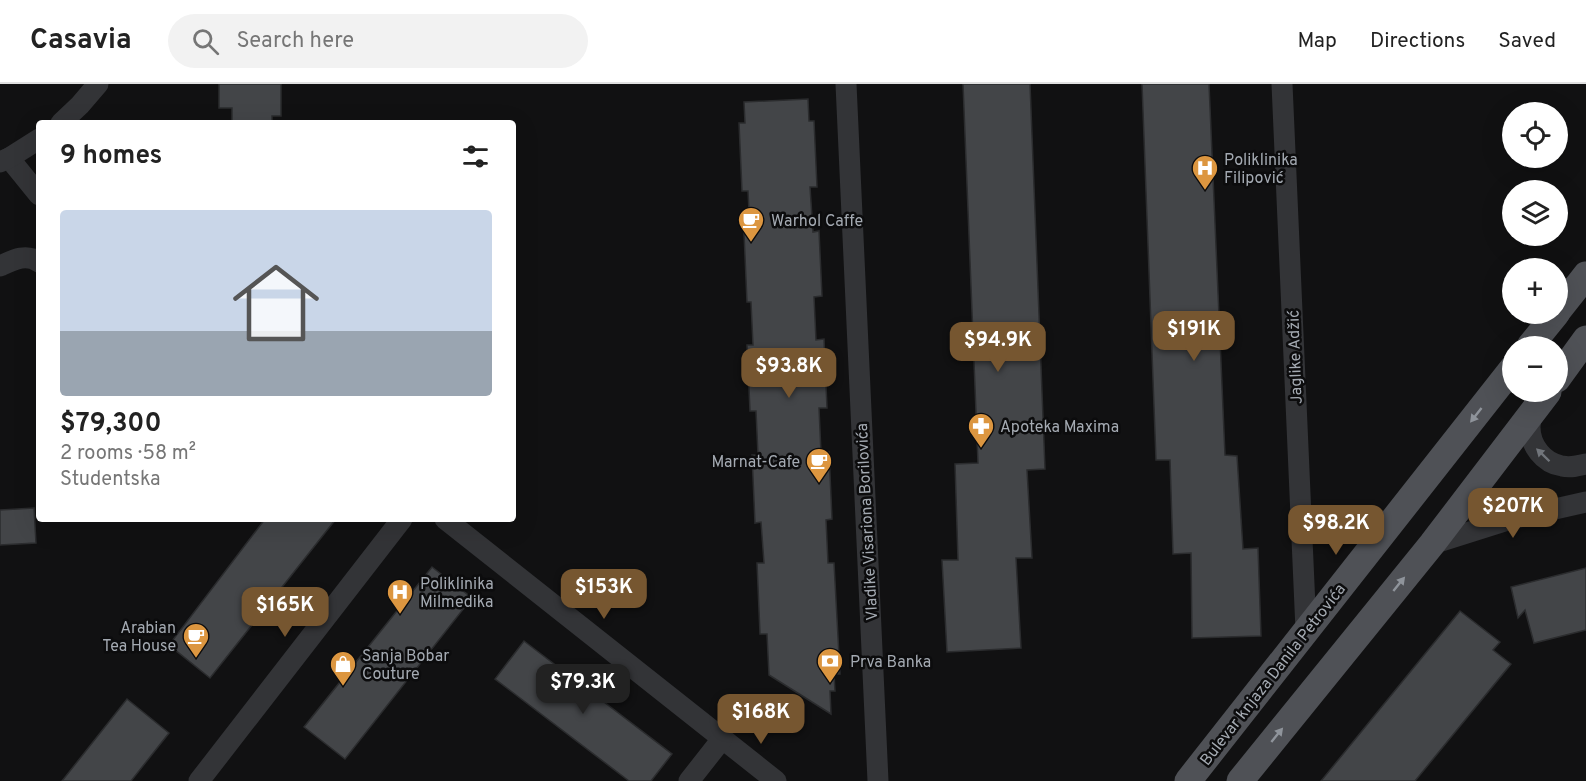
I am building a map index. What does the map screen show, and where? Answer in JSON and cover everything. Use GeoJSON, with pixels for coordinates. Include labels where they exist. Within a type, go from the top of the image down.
{"type":"FeatureCollection","features":[{"type":"Feature","properties":{"kind":"main road"},"geometry":{"type":"LineString","coordinates":[[1568,298],[1586,276]]}},
{"type":"Feature","properties":{"kind":"main road"},"geometry":{"type":"LineString","coordinates":[[1538,336],[1547,324]]}},
{"type":"Feature","properties":{"kind":"main road"},"geometry":{"type":"LineString","coordinates":[[1568,364],[1586,339]]}},
{"type":"Feature","properties":{"kind":"main road","name":"Bulevar knjaza Danila Petrovića"},"geometry":{"type":"LineString","coordinates":[[1188,781],[1502,382]]}},
{"type":"Feature","properties":{"kind":"main road"},"geometry":{"type":"LineString","coordinates":[[1240,781],[1432,544],[1540,402]]}},
{"type":"Feature","properties":{"kind":"street"},"geometry":{"type":"LineString","coordinates":[[64,120],[98,84]]}},
{"type":"Feature","properties":{"kind":"street","name":"Vladike Visariona Borilovića"},"geometry":{"type":"LineString","coordinates":[[846,84],[878,781]]}},
{"type":"Feature","properties":{"kind":"street","name":"Jaglike Adžić"},"geometry":{"type":"LineString","coordinates":[[1282,84],[1306,630]]}},
{"type":"Feature","properties":{"kind":"street"},"geometry":{"type":"LineString","coordinates":[[36,142],[5,160],[36,192]]}},
{"type":"Feature","properties":{"kind":"street"},"geometry":{"type":"LineString","coordinates":[[0,266],[24,257],[36,260]]}},
{"type":"Feature","properties":{"kind":"street"},"geometry":{"type":"LineString","coordinates":[[1540,402],[1530,428],[1533,441],[1540,453],[1549,462],[1562,466],[1586,464]]}},
{"type":"Feature","properties":{"kind":"street"},"geometry":{"type":"LineString","coordinates":[[1432,544],[1511,519],[1586,501]]}},
{"type":"Feature","properties":{"kind":"street"},"geometry":{"type":"LineString","coordinates":[[199,781],[400,522]]}},
{"type":"Feature","properties":{"kind":"street"},"geometry":{"type":"LineString","coordinates":[[449,522],[776,781]]}},
{"type":"Feature","properties":{"kind":"street"},"geometry":{"type":"LineString","coordinates":[[689,781],[722,739]]}},
{"type":"Feature","properties":{"kind":"building"},"geometry":{"type":"Polygon","coordinates":[[[219,84],[281,84],[281,116],[272,116],[272,120],[232,120],[232,108],[219,108],[219,84]]]}},
{"type":"Feature","properties":{"kind":"building"},"geometry":{"type":"Polygon","coordinates":[[[963,84],[1030,84],[1045,469],[1027,470],[1032,558],[1016,558],[1021,648],[947,652],[942,560],[958,560],[955,464],[978,463],[963,84]]]}},
{"type":"Feature","properties":{"kind":"building"},"geometry":{"type":"Polygon","coordinates":[[[1142,84],[1209,84],[1225,455],[1237,456],[1243,549],[1258,548],[1261,636],[1192,638],[1191,553],[1173,554],[1170,460],[1156,460],[1142,84]]]}},
{"type":"Feature","properties":{"kind":"building"},"geometry":{"type":"Polygon","coordinates":[[[808,99],[809,121],[814,121],[817,187],[810,187],[813,232],[819,231],[822,296],[814,297],[816,340],[824,339],[827,408],[819,408],[821,453],[829,452],[832,519],[826,520],[828,563],[834,563],[840,674],[834,674],[835,691],[830,691],[831,714],[769,675],[767,634],[760,634],[757,563],[764,563],[761,522],[755,523],[752,455],[758,455],[756,411],[750,411],[747,345],[753,345],[751,302],[747,302],[744,233],[750,233],[748,191],[742,191],[739,123],[745,123],[744,102],[808,99]]]}},
{"type":"Feature","properties":{"kind":"building"},"geometry":{"type":"Polygon","coordinates":[[[34,508],[36,543],[0,545],[0,510],[34,508]]]}},
{"type":"Feature","properties":{"kind":"building"},"geometry":{"type":"Polygon","coordinates":[[[263,522],[334,522],[210,678],[169,645],[263,522]]]}},
{"type":"Feature","properties":{"kind":"building"},"geometry":{"type":"Polygon","coordinates":[[[432,567],[472,598],[345,759],[304,727],[432,567]]]}},
{"type":"Feature","properties":{"kind":"building"},"geometry":{"type":"Polygon","coordinates":[[[1586,568],[1586,630],[1534,643],[1525,610],[1518,618],[1511,587],[1586,568]]]}},
{"type":"Feature","properties":{"kind":"building"},"geometry":{"type":"Polygon","coordinates":[[[1460,611],[1500,642],[1493,650],[1511,664],[1415,781],[1321,781],[1460,611]]]}},
{"type":"Feature","properties":{"kind":"building"},"geometry":{"type":"Polygon","coordinates":[[[524,641],[672,754],[651,781],[629,781],[495,679],[524,641]]]}},
{"type":"Feature","properties":{"kind":"building"},"geometry":{"type":"Polygon","coordinates":[[[127,699],[169,733],[131,781],[62,781],[127,699]]]}},
{"type":"Feature","properties":{"kind":"place","name":"Poliklinika Filipović"},"geometry":{"type":"Point","coordinates":[1205,191]}},
{"type":"Feature","properties":{"kind":"place","name":"Warhol Caffe"},"geometry":{"type":"Point","coordinates":[751,243]}},
{"type":"Feature","properties":{"kind":"place","name":"Apoteka Maxima"},"geometry":{"type":"Point","coordinates":[981,449]}},
{"type":"Feature","properties":{"kind":"place","name":"Marnat-Cafe"},"geometry":{"type":"Point","coordinates":[819,484]}},
{"type":"Feature","properties":{"kind":"place","name":"Poliklinika Milmedika"},"geometry":{"type":"Point","coordinates":[400,615]}},
{"type":"Feature","properties":{"kind":"place","name":"Arabian Tea House"},"geometry":{"type":"Point","coordinates":[196,659]}},
{"type":"Feature","properties":{"kind":"place","name":"Prva Banka"},"geometry":{"type":"Point","coordinates":[830,684]}},
{"type":"Feature","properties":{"kind":"place","name":"Sanja Bobar Couture"},"geometry":{"type":"Point","coordinates":[343,687]}}]}
